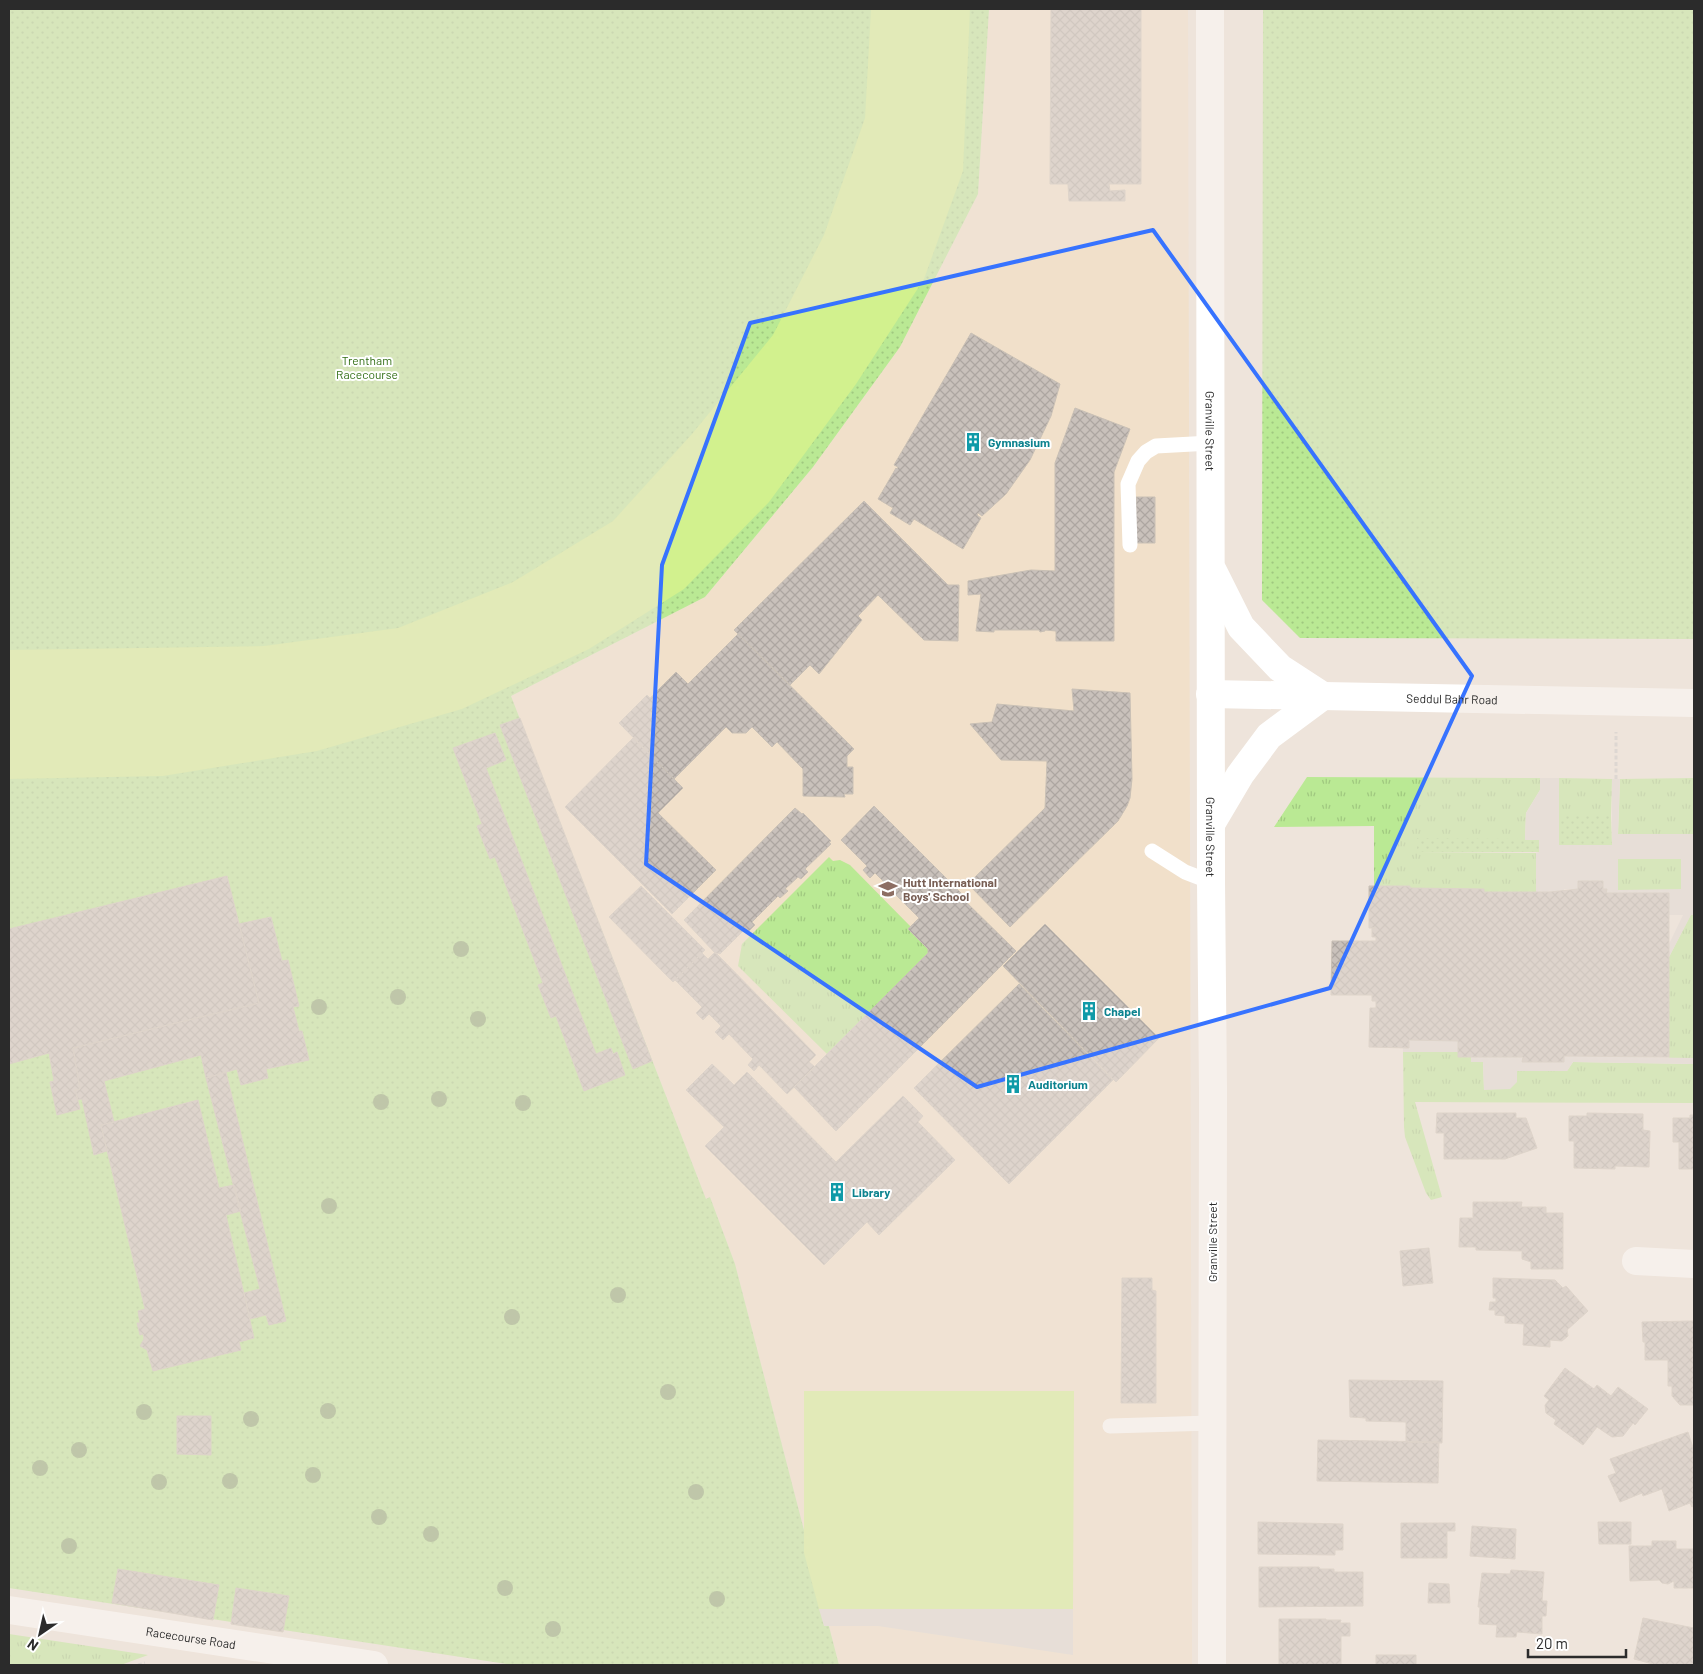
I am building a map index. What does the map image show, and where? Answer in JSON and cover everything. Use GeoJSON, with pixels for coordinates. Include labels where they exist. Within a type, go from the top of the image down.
{"type":"FeatureCollection","features":[{"type":"Feature","properties":{"kind":"street","name":"Granville Street"},"geometry":{"type":"LineString","coordinates":[[1210,9],[1212,1665]]}},
{"type":"Feature","properties":{"kind":"street"},"geometry":{"type":"LineString","coordinates":[[1210,565],[1241,627],[1280,668],[1323,696],[1270,736],[1240,775],[1211,824]]}},
{"type":"Feature","properties":{"kind":"street","name":"Seddul Bahr Road"},"geometry":{"type":"LineString","coordinates":[[1210,694],[1694,703]]}},
{"type":"Feature","properties":{"kind":"street"},"geometry":{"type":"LineString","coordinates":[[1636,1261],[1694,1264]]}},
{"type":"Feature","properties":{"kind":"street","name":"Racecourse Road"},"geometry":{"type":"LineString","coordinates":[[9,1610],[374,1665]]}},
{"type":"Feature","properties":{"kind":"lane"},"geometry":{"type":"LineString","coordinates":[[1130,545],[1128,484],[1138,461],[1146,452],[1156,446],[1211,443]]}},
{"type":"Feature","properties":{"kind":"lane"},"geometry":{"type":"LineString","coordinates":[[1152,851],[1185,872],[1211,882]]}},
{"type":"Feature","properties":{"kind":"lane"},"geometry":{"type":"LineString","coordinates":[[1110,1426],[1212,1423]]}},
{"type":"Feature","properties":{"kind":"path"},"geometry":{"type":"LineString","coordinates":[[1616,779],[1617,702]]}},
{"type":"Feature","properties":{"kind":"highlighted area"},"geometry":{"type":"Polygon","coordinates":[[[1153,230],[1472,676],[1330,988],[977,1087],[646,864],[662,565],[750,323],[1153,230]]]}},
{"type":"Feature","properties":{"kind":"shaded area","name":"Hutt International Boys' School"},"geometry":{"type":"Polygon","coordinates":[[[989,9],[1188,9],[1192,1665],[839,1665],[735,1264],[710,1197],[706,1199],[511,696],[705,597],[813,467],[900,347],[978,194],[989,9]]]}},
{"type":"Feature","properties":{"kind":"shaded area"},"geometry":{"type":"Polygon","coordinates":[[[1540,778],[1559,778],[1559,845],[1612,845],[1612,779],[1620,779],[1618,834],[1694,834],[1694,915],[1691,915],[1669,957],[1669,944],[1683,915],[1669,915],[1669,894],[1606,893],[1606,889],[1564,889],[1564,892],[1536,892],[1536,853],[1539,852],[1539,840],[1525,840],[1526,813],[1540,790],[1540,778]],[[1618,859],[1618,890],[1681,889],[1681,859],[1618,859]]]}},
{"type":"Feature","properties":{"kind":"shaded area"},"geometry":{"type":"Polygon","coordinates":[[[1409,1040],[1458,1041],[1458,1052],[1403,1052],[1403,1048],[1409,1048],[1409,1040]]]}},
{"type":"Feature","properties":{"kind":"shaded area"},"geometry":{"type":"Polygon","coordinates":[[[1564,1056],[1694,1058],[1694,1064],[1573,1062],[1567,1071],[1517,1071],[1517,1082],[1510,1089],[1484,1090],[1483,1062],[1471,1062],[1471,1057],[1523,1057],[1523,1062],[1564,1062],[1564,1056]]]}},
{"type":"Feature","properties":{"kind":"shaded area"},"geometry":{"type":"Polygon","coordinates":[[[819,1609],[1073,1609],[1073,1655],[878,1626],[824,1626],[819,1609]]]}},
{"type":"Feature","properties":{"kind":"green space","name":"Trentham Racecourse"},"geometry":{"type":"Polygon","coordinates":[[[9,9],[989,9],[978,194],[900,347],[813,467],[705,597],[511,696],[706,1199],[710,1197],[735,1264],[839,1665],[513,1665],[9,1588],[9,9]]]}},
{"type":"Feature","properties":{"kind":"green space"},"geometry":{"type":"Polygon","coordinates":[[[871,9],[970,9],[963,171],[924,279],[856,384],[769,502],[684,589],[589,649],[462,709],[317,751],[163,776],[9,779],[9,650],[264,646],[398,628],[513,582],[613,521],[692,434],[773,335],[824,235],[865,118],[871,9]]]}},
{"type":"Feature","properties":{"kind":"green space"},"geometry":{"type":"Polygon","coordinates":[[[1263,9],[1694,9],[1694,639],[1300,638],[1262,600],[1263,9]]]}},
{"type":"Feature","properties":{"kind":"green space"},"geometry":{"type":"Polygon","coordinates":[[[1307,777],[1540,778],[1540,790],[1526,813],[1525,840],[1417,839],[1418,852],[1536,853],[1536,892],[1484,892],[1483,889],[1374,886],[1374,826],[1274,827],[1307,777]]]}},
{"type":"Feature","properties":{"kind":"green space"},"geometry":{"type":"Polygon","coordinates":[[[1559,778],[1612,779],[1611,816],[1559,816],[1559,778]]]}},
{"type":"Feature","properties":{"kind":"green space"},"geometry":{"type":"Polygon","coordinates":[[[1694,778],[1694,834],[1618,834],[1620,779],[1694,778]]]}},
{"type":"Feature","properties":{"kind":"green space"},"geometry":{"type":"Polygon","coordinates":[[[1559,816],[1611,816],[1612,845],[1559,845],[1559,816]]]}},
{"type":"Feature","properties":{"kind":"green space"},"geometry":{"type":"Polygon","coordinates":[[[1417,838],[1539,839],[1539,852],[1417,852],[1417,838]]]}},
{"type":"Feature","properties":{"kind":"green space"},"geometry":{"type":"Polygon","coordinates":[[[829,857],[833,861],[840,860],[850,865],[911,927],[908,929],[928,949],[928,953],[827,1054],[738,966],[742,944],[829,857]]]}},
{"type":"Feature","properties":{"kind":"green space"},"geometry":{"type":"Polygon","coordinates":[[[1618,859],[1681,859],[1681,890],[1618,890],[1618,859]]]}},
{"type":"Feature","properties":{"kind":"green space"},"geometry":{"type":"Polygon","coordinates":[[[1691,914],[1694,915],[1694,1058],[1669,1058],[1669,957],[1691,914]]]}},
{"type":"Feature","properties":{"kind":"green space"},"geometry":{"type":"Polygon","coordinates":[[[1403,1052],[1458,1052],[1458,1057],[1471,1057],[1471,1062],[1483,1062],[1484,1090],[1517,1071],[1567,1071],[1573,1062],[1694,1064],[1694,1103],[1415,1102],[1442,1197],[1431,1200],[1426,1193],[1405,1137],[1403,1052]]]}},
{"type":"Feature","properties":{"kind":"green space"},"geometry":{"type":"Polygon","coordinates":[[[804,1391],[1074,1391],[1073,1609],[819,1609],[804,1553],[804,1391]]]}},
{"type":"Feature","properties":{"kind":"green space"},"geometry":{"type":"Polygon","coordinates":[[[9,1634],[148,1655],[121,1665],[9,1665],[9,1634]]]}},
{"type":"Feature","properties":{"kind":"building"},"geometry":{"type":"Polygon","coordinates":[[[1051,9],[1141,9],[1141,184],[1109,184],[1110,191],[1125,190],[1125,201],[1069,201],[1068,184],[1050,184],[1051,9]]]}},
{"type":"Feature","properties":{"kind":"building","name":"Gymnasium"},"geometry":{"type":"Polygon","coordinates":[[[971,333],[1060,384],[1051,416],[1030,460],[1006,494],[982,516],[978,513],[977,515],[981,518],[963,549],[914,519],[910,525],[890,513],[893,508],[878,499],[898,467],[894,465],[971,333]]]}},
{"type":"Feature","properties":{"kind":"building"},"geometry":{"type":"Polygon","coordinates":[[[1075,408],[1130,429],[1114,472],[1114,641],[1056,641],[1056,631],[1045,630],[1040,632],[1039,630],[976,631],[981,594],[968,595],[968,581],[1031,570],[1055,571],[1055,463],[1075,408]]]}},
{"type":"Feature","properties":{"kind":"building"},"geometry":{"type":"Polygon","coordinates":[[[1136,497],[1155,497],[1155,543],[1135,543],[1136,497]]]}},
{"type":"Feature","properties":{"kind":"building"},"geometry":{"type":"Polygon","coordinates":[[[864,501],[948,585],[959,585],[958,641],[924,640],[878,595],[858,616],[862,620],[819,674],[810,665],[790,685],[734,630],[864,501]]]}},
{"type":"Feature","properties":{"kind":"building"},"geometry":{"type":"Polygon","coordinates":[[[738,634],[854,749],[847,756],[847,767],[853,767],[853,794],[844,794],[845,797],[803,796],[803,769],[777,742],[772,747],[752,727],[746,733],[732,733],[726,727],[674,779],[619,723],[647,695],[650,698],[676,672],[688,684],[738,634]]]}},
{"type":"Feature","properties":{"kind":"building"},"geometry":{"type":"Polygon","coordinates":[[[1072,689],[1130,693],[1132,779],[1130,798],[1118,821],[1010,927],[968,884],[1045,808],[1047,761],[1001,760],[970,724],[992,722],[997,704],[1074,711],[1072,689]]]}},
{"type":"Feature","properties":{"kind":"building"},"geometry":{"type":"Polygon","coordinates":[[[520,718],[652,1061],[633,1069],[500,725],[520,718]]]}},
{"type":"Feature","properties":{"kind":"building"},"geometry":{"type":"Polygon","coordinates":[[[495,733],[506,760],[486,768],[596,1054],[611,1048],[613,1054],[617,1052],[625,1075],[584,1091],[556,1016],[551,1018],[538,985],[543,983],[495,857],[490,859],[477,826],[482,824],[453,748],[495,733]]]}},
{"type":"Feature","properties":{"kind":"building"},"geometry":{"type":"Polygon","coordinates":[[[633,738],[683,788],[658,813],[716,870],[672,914],[565,807],[633,738]]]}},
{"type":"Feature","properties":{"kind":"building"},"geometry":{"type":"Polygon","coordinates":[[[874,806],[963,895],[961,897],[1016,951],[836,1131],[794,1087],[928,953],[928,949],[908,929],[919,918],[893,892],[888,897],[881,889],[886,884],[875,873],[870,878],[863,870],[867,866],[841,840],[874,806]]]}},
{"type":"Feature","properties":{"kind":"building"},"geometry":{"type":"Polygon","coordinates":[[[795,808],[803,813],[831,841],[829,842],[831,844],[805,869],[808,872],[801,879],[798,877],[785,889],[788,891],[780,898],[778,896],[752,922],[755,925],[748,932],[745,929],[720,954],[716,954],[684,920],[795,808]]]}},
{"type":"Feature","properties":{"kind":"building"},"geometry":{"type":"Polygon","coordinates":[[[227,876],[259,1003],[73,1048],[80,1089],[75,1090],[80,1109],[57,1115],[50,1082],[54,1081],[49,1053],[9,1064],[9,929],[227,876]]]}},
{"type":"Feature","properties":{"kind":"building"},"geometry":{"type":"Polygon","coordinates":[[[1578,881],[1603,881],[1603,889],[1607,889],[1606,893],[1669,893],[1669,1057],[1564,1056],[1564,1062],[1522,1062],[1523,1057],[1458,1057],[1458,1041],[1409,1040],[1409,1048],[1369,1047],[1370,1008],[1376,1008],[1376,1001],[1372,1001],[1372,995],[1331,995],[1332,941],[1376,941],[1376,937],[1372,937],[1372,928],[1369,928],[1369,886],[1484,889],[1484,892],[1550,892],[1578,889],[1578,881]]]}},
{"type":"Feature","properties":{"kind":"building"},"geometry":{"type":"Polygon","coordinates":[[[641,886],[705,950],[673,982],[609,917],[641,886]]]}},
{"type":"Feature","properties":{"kind":"building"},"geometry":{"type":"Polygon","coordinates":[[[271,917],[282,961],[288,960],[299,1006],[293,1007],[299,1031],[302,1031],[309,1060],[266,1069],[268,1078],[241,1085],[237,1069],[206,1078],[201,1055],[104,1081],[114,1122],[101,1125],[107,1151],[94,1155],[82,1099],[78,1100],[75,1090],[80,1089],[73,1048],[259,1003],[239,924],[271,917]]]}},
{"type":"Feature","properties":{"kind":"building","name":"Chapel"},"geometry":{"type":"Polygon","coordinates":[[[1045,924],[1159,1038],[1116,1082],[1003,966],[1045,924]]]}},
{"type":"Feature","properties":{"kind":"building"},"geometry":{"type":"Polygon","coordinates":[[[715,952],[816,1055],[809,1062],[815,1067],[787,1094],[759,1065],[754,1071],[748,1065],[753,1059],[729,1034],[723,1040],[715,1032],[721,1026],[709,1014],[703,1020],[696,1013],[702,1007],[675,980],[702,953],[708,959],[715,952]]]}},
{"type":"Feature","properties":{"kind":"building","name":"Auditorium"},"geometry":{"type":"Polygon","coordinates":[[[1019,984],[1113,1080],[1009,1184],[914,1088],[1019,984]]]}},
{"type":"Feature","properties":{"kind":"building","name":"Library"},"geometry":{"type":"Polygon","coordinates":[[[712,1064],[734,1085],[747,1072],[836,1162],[903,1096],[923,1116],[918,1122],[955,1160],[879,1235],[867,1222],[824,1265],[705,1146],[724,1127],[686,1090],[712,1064]]]}},
{"type":"Feature","properties":{"kind":"building"},"geometry":{"type":"Polygon","coordinates":[[[226,1072],[286,1321],[269,1325],[266,1315],[250,1319],[244,1293],[260,1289],[206,1078],[226,1072]]]}},
{"type":"Feature","properties":{"kind":"building"},"geometry":{"type":"Polygon","coordinates":[[[198,1100],[219,1188],[234,1185],[241,1211],[226,1215],[254,1338],[239,1342],[241,1350],[153,1371],[147,1350],[140,1346],[144,1339],[143,1334],[140,1335],[137,1323],[140,1323],[138,1311],[145,1309],[101,1125],[198,1100]]]}},
{"type":"Feature","properties":{"kind":"building"},"geometry":{"type":"Polygon","coordinates":[[[1437,1113],[1516,1113],[1516,1118],[1526,1118],[1537,1148],[1505,1159],[1444,1159],[1444,1133],[1436,1133],[1437,1113]]]}},
{"type":"Feature","properties":{"kind":"building"},"geometry":{"type":"Polygon","coordinates":[[[1587,1113],[1643,1114],[1643,1130],[1650,1131],[1649,1167],[1615,1166],[1615,1169],[1574,1168],[1574,1141],[1569,1141],[1569,1116],[1587,1116],[1587,1113]]]}},
{"type":"Feature","properties":{"kind":"building"},"geometry":{"type":"Polygon","coordinates":[[[1690,1115],[1694,1115],[1694,1169],[1679,1169],[1679,1142],[1673,1142],[1673,1118],[1690,1118],[1690,1115]]]}},
{"type":"Feature","properties":{"kind":"building"},"geometry":{"type":"Polygon","coordinates":[[[1473,1202],[1522,1202],[1521,1207],[1546,1207],[1546,1213],[1563,1213],[1563,1269],[1531,1269],[1531,1262],[1522,1259],[1522,1251],[1476,1250],[1476,1247],[1459,1247],[1460,1218],[1473,1218],[1473,1202]]]}},
{"type":"Feature","properties":{"kind":"building"},"geometry":{"type":"Polygon","coordinates":[[[1429,1248],[1433,1283],[1403,1286],[1400,1251],[1429,1248]]]}},
{"type":"Feature","properties":{"kind":"building"},"geometry":{"type":"Polygon","coordinates":[[[1122,1278],[1152,1278],[1152,1290],[1156,1291],[1156,1403],[1121,1403],[1122,1278]]]}},
{"type":"Feature","properties":{"kind":"building"},"geometry":{"type":"Polygon","coordinates":[[[1493,1278],[1555,1280],[1563,1288],[1566,1286],[1588,1311],[1567,1330],[1568,1336],[1562,1341],[1550,1340],[1550,1347],[1523,1345],[1524,1324],[1505,1323],[1505,1316],[1495,1315],[1495,1310],[1489,1310],[1490,1302],[1496,1302],[1496,1298],[1493,1298],[1493,1278]]]}},
{"type":"Feature","properties":{"kind":"building"},"geometry":{"type":"Polygon","coordinates":[[[1694,1321],[1694,1405],[1680,1405],[1672,1396],[1672,1386],[1668,1386],[1668,1360],[1645,1360],[1642,1322],[1694,1321]]]}},
{"type":"Feature","properties":{"kind":"building"},"geometry":{"type":"Polygon","coordinates":[[[1565,1368],[1594,1389],[1597,1385],[1611,1396],[1618,1387],[1648,1409],[1623,1436],[1612,1437],[1597,1427],[1583,1445],[1554,1424],[1556,1420],[1546,1413],[1545,1405],[1549,1400],[1544,1396],[1565,1368]]]}},
{"type":"Feature","properties":{"kind":"building"},"geometry":{"type":"Polygon","coordinates":[[[1349,1380],[1443,1381],[1442,1443],[1406,1442],[1406,1422],[1366,1421],[1366,1418],[1350,1417],[1349,1380]]]}},
{"type":"Feature","properties":{"kind":"building"},"geometry":{"type":"Polygon","coordinates":[[[177,1416],[211,1416],[211,1455],[177,1454],[177,1416]]]}},
{"type":"Feature","properties":{"kind":"building"},"geometry":{"type":"Polygon","coordinates":[[[1688,1432],[1694,1451],[1694,1506],[1692,1507],[1690,1503],[1669,1511],[1662,1489],[1643,1496],[1642,1493],[1620,1502],[1608,1476],[1616,1473],[1610,1459],[1688,1432]]]}},
{"type":"Feature","properties":{"kind":"building"},"geometry":{"type":"Polygon","coordinates":[[[1318,1440],[1439,1442],[1438,1483],[1317,1481],[1318,1440]]]}},
{"type":"Feature","properties":{"kind":"building"},"geometry":{"type":"Polygon","coordinates":[[[1258,1522],[1343,1524],[1343,1550],[1335,1550],[1335,1555],[1258,1554],[1258,1522]]]}},
{"type":"Feature","properties":{"kind":"building"},"geometry":{"type":"Polygon","coordinates":[[[1598,1522],[1631,1522],[1631,1544],[1599,1544],[1598,1522]]]}},
{"type":"Feature","properties":{"kind":"building"},"geometry":{"type":"Polygon","coordinates":[[[1401,1523],[1455,1523],[1455,1531],[1447,1531],[1447,1558],[1401,1558],[1401,1523]]]}},
{"type":"Feature","properties":{"kind":"building"},"geometry":{"type":"Polygon","coordinates":[[[1472,1526],[1516,1529],[1515,1559],[1470,1556],[1472,1526]]]}},
{"type":"Feature","properties":{"kind":"building"},"geometry":{"type":"Polygon","coordinates":[[[1652,1541],[1676,1541],[1676,1549],[1694,1549],[1694,1588],[1674,1588],[1674,1581],[1668,1584],[1662,1583],[1659,1580],[1630,1581],[1629,1546],[1652,1546],[1652,1541]]]}},
{"type":"Feature","properties":{"kind":"building"},"geometry":{"type":"Polygon","coordinates":[[[1259,1567],[1319,1567],[1320,1569],[1334,1569],[1334,1572],[1363,1572],[1363,1606],[1259,1607],[1259,1567]]]}},
{"type":"Feature","properties":{"kind":"building"},"geometry":{"type":"Polygon","coordinates":[[[118,1569],[219,1585],[213,1620],[112,1603],[118,1569]]]}},
{"type":"Feature","properties":{"kind":"building"},"geometry":{"type":"Polygon","coordinates":[[[1511,1570],[1544,1572],[1542,1601],[1547,1601],[1546,1616],[1542,1616],[1542,1634],[1517,1632],[1516,1637],[1496,1637],[1497,1625],[1479,1624],[1480,1607],[1478,1607],[1482,1573],[1510,1574],[1511,1570]]]}},
{"type":"Feature","properties":{"kind":"building"},"geometry":{"type":"Polygon","coordinates":[[[1429,1583],[1449,1584],[1450,1603],[1428,1603],[1429,1583]]]}},
{"type":"Feature","properties":{"kind":"building"},"geometry":{"type":"Polygon","coordinates":[[[236,1588],[289,1596],[283,1632],[231,1624],[236,1588]]]}},
{"type":"Feature","properties":{"kind":"building"},"geometry":{"type":"Polygon","coordinates":[[[1643,1618],[1694,1628],[1694,1665],[1652,1665],[1634,1659],[1643,1618]]]}},
{"type":"Feature","properties":{"kind":"building"},"geometry":{"type":"Polygon","coordinates":[[[1279,1619],[1326,1619],[1341,1620],[1340,1623],[1350,1623],[1350,1636],[1341,1636],[1341,1665],[1279,1665],[1279,1619]]]}},
{"type":"Feature","properties":{"kind":"building"},"geometry":{"type":"Polygon","coordinates":[[[1376,1655],[1416,1655],[1416,1665],[1376,1665],[1376,1655]]]}},
{"type":"Feature","properties":{"kind":"place","name":"Gymnasium"},"geometry":{"type":"Point","coordinates":[973,442]}},
{"type":"Feature","properties":{"kind":"place","name":"Hutt International Boys' School"},"geometry":{"type":"Point","coordinates":[888,889]}},
{"type":"Feature","properties":{"kind":"place","name":"Chapel"},"geometry":{"type":"Point","coordinates":[1089,1011]}},
{"type":"Feature","properties":{"kind":"place","name":"Auditorium"},"geometry":{"type":"Point","coordinates":[1013,1084]}},
{"type":"Feature","properties":{"kind":"place","name":"Library"},"geometry":{"type":"Point","coordinates":[837,1192]}}]}
